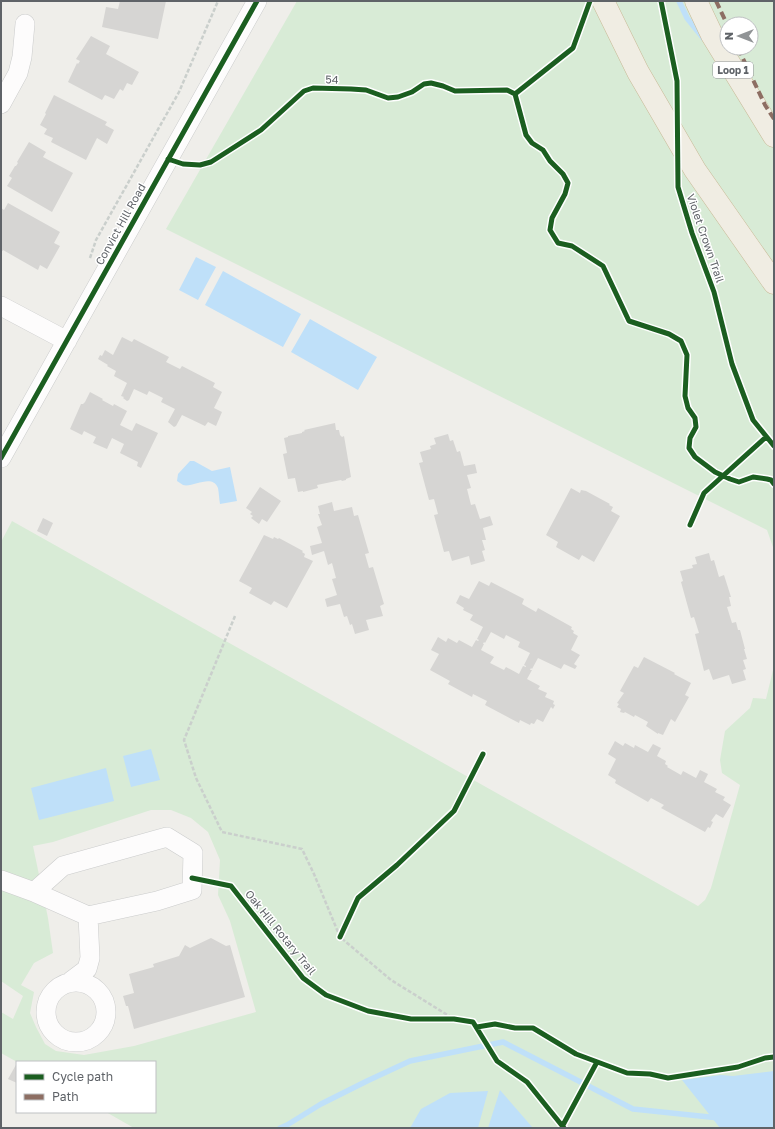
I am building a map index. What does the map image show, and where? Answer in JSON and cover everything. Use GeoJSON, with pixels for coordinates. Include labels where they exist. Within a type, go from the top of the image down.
{"type":"FeatureCollection","features":[{"type":"Feature","properties":{"kind":"highway"},"geometry":{"type":"LineString","coordinates":[[603,1],[638,72],[696,170],[774,283]]}},
{"type":"Feature","properties":{"kind":"highway","name":"Loop 1"},"geometry":{"type":"LineString","coordinates":[[696,1],[712,35],[774,136]]}},
{"type":"Feature","properties":{"kind":"street","name":"Convict Hill Road"},"geometry":{"type":"LineString","coordinates":[[1,458],[257,1]]}},
{"type":"Feature","properties":{"kind":"street"},"geometry":{"type":"LineString","coordinates":[[1,104],[18,73],[22,57],[25,24]]}},
{"type":"Feature","properties":{"kind":"street"},"geometry":{"type":"LineString","coordinates":[[1,306],[67,341]]}},
{"type":"Feature","properties":{"kind":"street"},"geometry":{"type":"LineString","coordinates":[[1,880],[34,892],[88,916],[157,901],[192,890],[193,853],[167,837],[63,866],[34,892]]}},
{"type":"Feature","properties":{"kind":"street"},"geometry":{"type":"LineString","coordinates":[[71,981],[87,969],[90,950],[88,916]]}},
{"type":"Feature","properties":{"kind":"path"},"geometry":{"type":"LineString","coordinates":[[90,263],[96,240],[185,81],[218,1]]}},
{"type":"Feature","properties":{"kind":"path"},"geometry":{"type":"LineString","coordinates":[[234,616],[184,740],[196,778],[222,832],[302,849],[340,937],[391,980],[454,1019]]}},
{"type":"Feature","properties":{"kind":"path"},"geometry":{"type":"LineString","coordinates":[[327,905],[335,903]]}},
{"type":"Feature","properties":{"kind":"path"},"geometry":{"type":"LineString","coordinates":[[340,937],[343,931]]}},
{"type":"Feature","properties":{"kind":"path"},"geometry":{"type":"LineString","coordinates":[[440,1019],[461,1020]]}},
{"type":"Feature","properties":{"kind":"green space"},"geometry":{"type":"Polygon","coordinates":[[[297,1],[774,1],[774,550],[767,530],[166,229],[297,1]]]}},
{"type":"Feature","properties":{"kind":"green space"},"geometry":{"type":"Polygon","coordinates":[[[12,521],[698,906],[705,900],[711,888],[740,785],[722,773],[720,760],[725,731],[750,708],[753,698],[766,699],[774,666],[774,1128],[134,1128],[108,1113],[156,1113],[156,1061],[16,1061],[1,1053],[1,1012],[13,1019],[23,996],[1,981],[1,542],[12,521]],[[151,810],[53,842],[33,846],[48,918],[53,953],[34,963],[21,985],[34,992],[30,1013],[45,1044],[56,1051],[84,1055],[134,1046],[256,1012],[230,921],[218,895],[220,860],[208,832],[191,818],[171,810],[151,810]]]}},
{"type":"Feature","properties":{"kind":"water"},"geometry":{"type":"Polygon","coordinates":[[[196,257],[216,267],[198,300],[179,290],[196,257]]]}},
{"type":"Feature","properties":{"kind":"water"},"geometry":{"type":"Polygon","coordinates":[[[223,271],[301,314],[283,347],[205,305],[223,271]]]}},
{"type":"Feature","properties":{"kind":"water"},"geometry":{"type":"Polygon","coordinates":[[[310,319],[377,357],[358,390],[291,352],[310,319]]]}},
{"type":"Feature","properties":{"kind":"water"},"geometry":{"type":"Polygon","coordinates":[[[190,461],[194,461],[212,471],[230,467],[237,501],[220,504],[218,488],[211,482],[207,481],[192,485],[183,485],[177,481],[178,474],[190,461]]]}},
{"type":"Feature","properties":{"kind":"water"},"geometry":{"type":"Polygon","coordinates":[[[151,749],[160,780],[131,787],[123,756],[151,749]]]}},
{"type":"Feature","properties":{"kind":"water"},"geometry":{"type":"Polygon","coordinates":[[[106,768],[114,801],[39,820],[31,788],[106,768]]]}},
{"type":"Feature","properties":{"kind":"water"},"geometry":{"type":"Polygon","coordinates":[[[774,1071],[774,1128],[720,1128],[682,1080],[721,1075],[733,1076],[774,1071]]]}},
{"type":"Feature","properties":{"kind":"water"},"geometry":{"type":"Polygon","coordinates":[[[500,1090],[533,1128],[488,1128],[500,1090]]]}},
{"type":"Feature","properties":{"kind":"water"},"geometry":{"type":"Polygon","coordinates":[[[488,1091],[478,1128],[410,1128],[421,1109],[450,1093],[488,1091]]]}},
{"type":"Feature","properties":{"kind":"building"},"geometry":{"type":"Polygon","coordinates":[[[120,1],[166,1],[158,39],[102,27],[106,7],[118,9],[120,1]]]}},
{"type":"Feature","properties":{"kind":"building"},"geometry":{"type":"Polygon","coordinates":[[[91,36],[110,46],[106,54],[139,72],[132,85],[127,83],[123,91],[120,89],[114,99],[105,95],[102,100],[68,82],[77,63],[78,64],[80,61],[76,59],[91,36]]]}},
{"type":"Feature","properties":{"kind":"building"},"geometry":{"type":"Polygon","coordinates":[[[54,95],[107,122],[105,125],[114,130],[107,144],[97,138],[86,160],[51,142],[53,138],[44,134],[47,129],[40,125],[54,95]]]}},
{"type":"Feature","properties":{"kind":"building"},"geometry":{"type":"Polygon","coordinates":[[[29,142],[46,152],[43,157],[73,173],[52,212],[7,186],[12,178],[9,176],[29,142]]]}},
{"type":"Feature","properties":{"kind":"building"},"geometry":{"type":"Polygon","coordinates":[[[8,203],[60,232],[54,243],[60,246],[47,269],[40,265],[38,270],[1,250],[1,208],[4,210],[8,203]]]}},
{"type":"Feature","properties":{"kind":"building"},"geometry":{"type":"Polygon","coordinates":[[[122,337],[132,342],[134,339],[169,357],[166,362],[180,369],[182,366],[215,383],[213,387],[222,392],[214,408],[222,412],[216,426],[208,422],[205,426],[182,415],[174,427],[168,422],[175,409],[161,402],[163,398],[149,391],[147,395],[134,389],[129,400],[127,401],[123,398],[124,397],[121,396],[127,383],[114,376],[116,371],[98,359],[100,355],[102,356],[105,350],[113,355],[122,337]]]}},
{"type":"Feature","properties":{"kind":"building"},"geometry":{"type":"Polygon","coordinates":[[[90,392],[113,406],[114,404],[127,411],[120,425],[132,431],[136,423],[158,433],[141,468],[137,466],[138,462],[120,453],[124,444],[112,438],[107,449],[93,443],[96,437],[84,431],[82,435],[70,429],[81,404],[85,402],[90,392]]]}},
{"type":"Feature","properties":{"kind":"building"},"geometry":{"type":"Polygon","coordinates":[[[335,423],[336,430],[339,430],[342,437],[344,436],[351,477],[342,481],[317,485],[318,488],[298,492],[295,478],[288,479],[283,454],[287,453],[284,438],[302,433],[305,431],[304,430],[335,423]]]}},
{"type":"Feature","properties":{"kind":"building"},"geometry":{"type":"Polygon","coordinates":[[[448,434],[450,441],[453,440],[457,452],[460,451],[464,466],[475,464],[477,473],[467,475],[471,488],[467,489],[471,505],[475,504],[480,519],[490,516],[493,525],[483,528],[486,540],[482,540],[485,550],[482,551],[485,561],[471,565],[469,556],[452,561],[449,551],[444,552],[434,515],[438,514],[434,499],[429,500],[419,463],[423,462],[420,452],[431,449],[430,446],[436,444],[434,438],[448,434]]]}},
{"type":"Feature","properties":{"kind":"building"},"geometry":{"type":"Polygon","coordinates":[[[260,487],[281,501],[267,522],[262,519],[259,524],[251,518],[253,516],[250,514],[252,512],[246,508],[260,487]]]}},
{"type":"Feature","properties":{"kind":"building"},"geometry":{"type":"Polygon","coordinates":[[[571,488],[580,493],[581,490],[586,491],[610,504],[609,505],[613,507],[611,511],[620,516],[594,562],[582,555],[579,560],[556,547],[558,542],[546,535],[571,488]]]}},
{"type":"Feature","properties":{"kind":"building"},"geometry":{"type":"Polygon","coordinates":[[[332,502],[334,511],[352,507],[354,516],[358,515],[369,553],[365,554],[369,568],[373,567],[384,604],[380,606],[383,616],[366,620],[369,630],[355,634],[352,624],[350,625],[347,616],[344,617],[340,604],[327,607],[325,599],[337,595],[332,579],[336,578],[332,563],[328,565],[324,551],[312,555],[310,546],[322,543],[317,527],[322,525],[318,514],[320,514],[318,506],[332,502]]]}},
{"type":"Feature","properties":{"kind":"building"},"geometry":{"type":"Polygon","coordinates":[[[43,518],[53,523],[47,536],[37,531],[43,518]]]}},
{"type":"Feature","properties":{"kind":"building"},"geometry":{"type":"Polygon","coordinates":[[[264,535],[273,539],[274,537],[279,538],[303,551],[302,552],[305,554],[304,557],[313,561],[287,608],[274,601],[271,605],[249,593],[252,588],[239,581],[264,535]]]}},
{"type":"Feature","properties":{"kind":"building"},"geometry":{"type":"Polygon","coordinates":[[[709,553],[711,561],[714,560],[719,577],[724,575],[731,597],[729,597],[731,606],[727,607],[732,623],[736,622],[738,630],[740,630],[747,659],[743,660],[746,669],[743,670],[746,680],[732,684],[729,675],[713,680],[709,669],[704,671],[695,634],[699,633],[694,617],[691,618],[681,582],[683,581],[680,571],[693,568],[692,565],[697,564],[695,557],[709,553]]]}},
{"type":"Feature","properties":{"kind":"building"},"geometry":{"type":"Polygon","coordinates":[[[479,581],[489,586],[491,582],[524,599],[522,604],[536,612],[538,608],[572,627],[571,629],[574,631],[573,633],[578,636],[571,650],[580,655],[574,664],[577,666],[575,669],[564,664],[561,669],[538,658],[530,670],[532,670],[527,679],[540,686],[538,689],[547,693],[545,697],[554,701],[553,704],[555,705],[553,709],[551,707],[543,722],[537,719],[534,724],[531,723],[530,725],[520,720],[519,723],[485,705],[487,701],[473,694],[472,697],[448,684],[450,681],[430,670],[439,654],[431,650],[438,637],[446,642],[448,638],[457,643],[459,640],[472,647],[476,640],[479,640],[477,639],[483,627],[470,620],[473,615],[463,610],[464,608],[456,603],[460,595],[469,599],[479,581]],[[491,632],[485,643],[484,642],[481,650],[494,657],[490,663],[504,670],[506,667],[519,674],[523,666],[526,667],[524,665],[530,653],[518,647],[520,642],[506,635],[504,639],[491,632]]]}},
{"type":"Feature","properties":{"kind":"building"},"geometry":{"type":"Polygon","coordinates":[[[644,657],[691,683],[685,695],[689,697],[675,722],[671,719],[663,735],[658,734],[646,726],[648,722],[635,715],[634,717],[625,712],[620,712],[621,709],[617,707],[619,704],[617,703],[624,693],[620,691],[634,666],[638,668],[644,657]]]}},
{"type":"Feature","properties":{"kind":"building"},"geometry":{"type":"Polygon","coordinates":[[[615,741],[623,746],[625,743],[634,748],[635,745],[648,752],[653,744],[661,748],[657,756],[666,761],[665,764],[668,766],[667,767],[681,775],[683,771],[696,778],[700,770],[708,774],[704,782],[717,789],[715,792],[725,797],[723,800],[731,805],[723,818],[716,814],[711,821],[713,822],[710,828],[708,827],[705,832],[661,808],[664,805],[651,798],[648,802],[615,783],[616,780],[608,775],[616,759],[608,754],[615,741]]]}},
{"type":"Feature","properties":{"kind":"building"},"geometry":{"type":"Polygon","coordinates":[[[211,938],[226,946],[230,945],[245,997],[134,1029],[128,1006],[126,1006],[123,996],[134,993],[129,974],[154,967],[153,964],[179,956],[185,945],[190,948],[211,938]]]}},
{"type":"Feature","properties":{"kind":"building"},"geometry":{"type":"Polygon","coordinates":[[[16,1065],[16,1083],[8,1079],[16,1065]]]}},
{"type":"Feature","properties":{"kind":"waterway"},"geometry":{"type":"LineString","coordinates":[[679,1],[687,18],[703,38]]}},
{"type":"Feature","properties":{"kind":"waterway"},"geometry":{"type":"LineString","coordinates":[[280,1128],[321,1104],[410,1061],[503,1042],[633,1109],[719,1118]]}},
{"type":"Feature","properties":{"kind":"marked path"},"geometry":{"type":"LineString","coordinates":[[716,1],[723,16]]}},
{"type":"Feature","properties":{"kind":"marked path"},"geometry":{"type":"LineString","coordinates":[[742,56],[765,105],[774,119]]}},
{"type":"Feature","properties":{"kind":"cycle path"},"geometry":{"type":"LineString","coordinates":[[1,458],[257,1]]}},
{"type":"Feature","properties":{"kind":"cycle path"},"geometry":{"type":"LineString","coordinates":[[590,1],[573,48],[515,94],[526,135],[532,143],[543,150],[550,161],[563,174],[568,183],[565,194],[552,218],[550,230],[558,243],[572,246],[603,266],[629,321],[669,334],[681,341],[687,355],[685,396],[688,408],[695,418],[696,427],[690,438],[689,448],[695,457],[715,472],[730,479],[739,482],[753,477],[771,480],[774,484]]}},
{"type":"Feature","properties":{"kind":"cycle path","name":"Violet Crown Trail"},"geometry":{"type":"LineString","coordinates":[[661,1],[677,81],[678,187],[692,233],[714,292],[732,364],[753,420],[774,446]]}},
{"type":"Feature","properties":{"kind":"cycle path","name":"54"},"geometry":{"type":"LineString","coordinates":[[168,159],[183,164],[200,165],[211,162],[261,130],[304,91],[313,88],[366,90],[388,98],[398,97],[412,92],[424,84],[431,83],[455,91],[507,90],[515,94]]}},
{"type":"Feature","properties":{"kind":"cycle path"},"geometry":{"type":"LineString","coordinates":[[690,525],[704,493],[766,437]]}},
{"type":"Feature","properties":{"kind":"cycle path"},"geometry":{"type":"LineString","coordinates":[[340,937],[358,898],[397,865],[454,811],[483,754]]}},
{"type":"Feature","properties":{"kind":"cycle path","name":"Oak Hill Rotary Trail"},"geometry":{"type":"LineString","coordinates":[[192,878],[231,886],[303,978],[326,995],[368,1011],[411,1019],[454,1019],[473,1022],[497,1061],[527,1082],[564,1128]]}},
{"type":"Feature","properties":{"kind":"cycle path"},"geometry":{"type":"LineString","coordinates":[[477,1027],[495,1024],[515,1028],[533,1028],[576,1054],[627,1073],[650,1074],[668,1078],[738,1067],[765,1058],[774,1057]]}},
{"type":"Feature","properties":{"kind":"cycle path"},"geometry":{"type":"LineString","coordinates":[[563,1125],[597,1062]]}}]}
